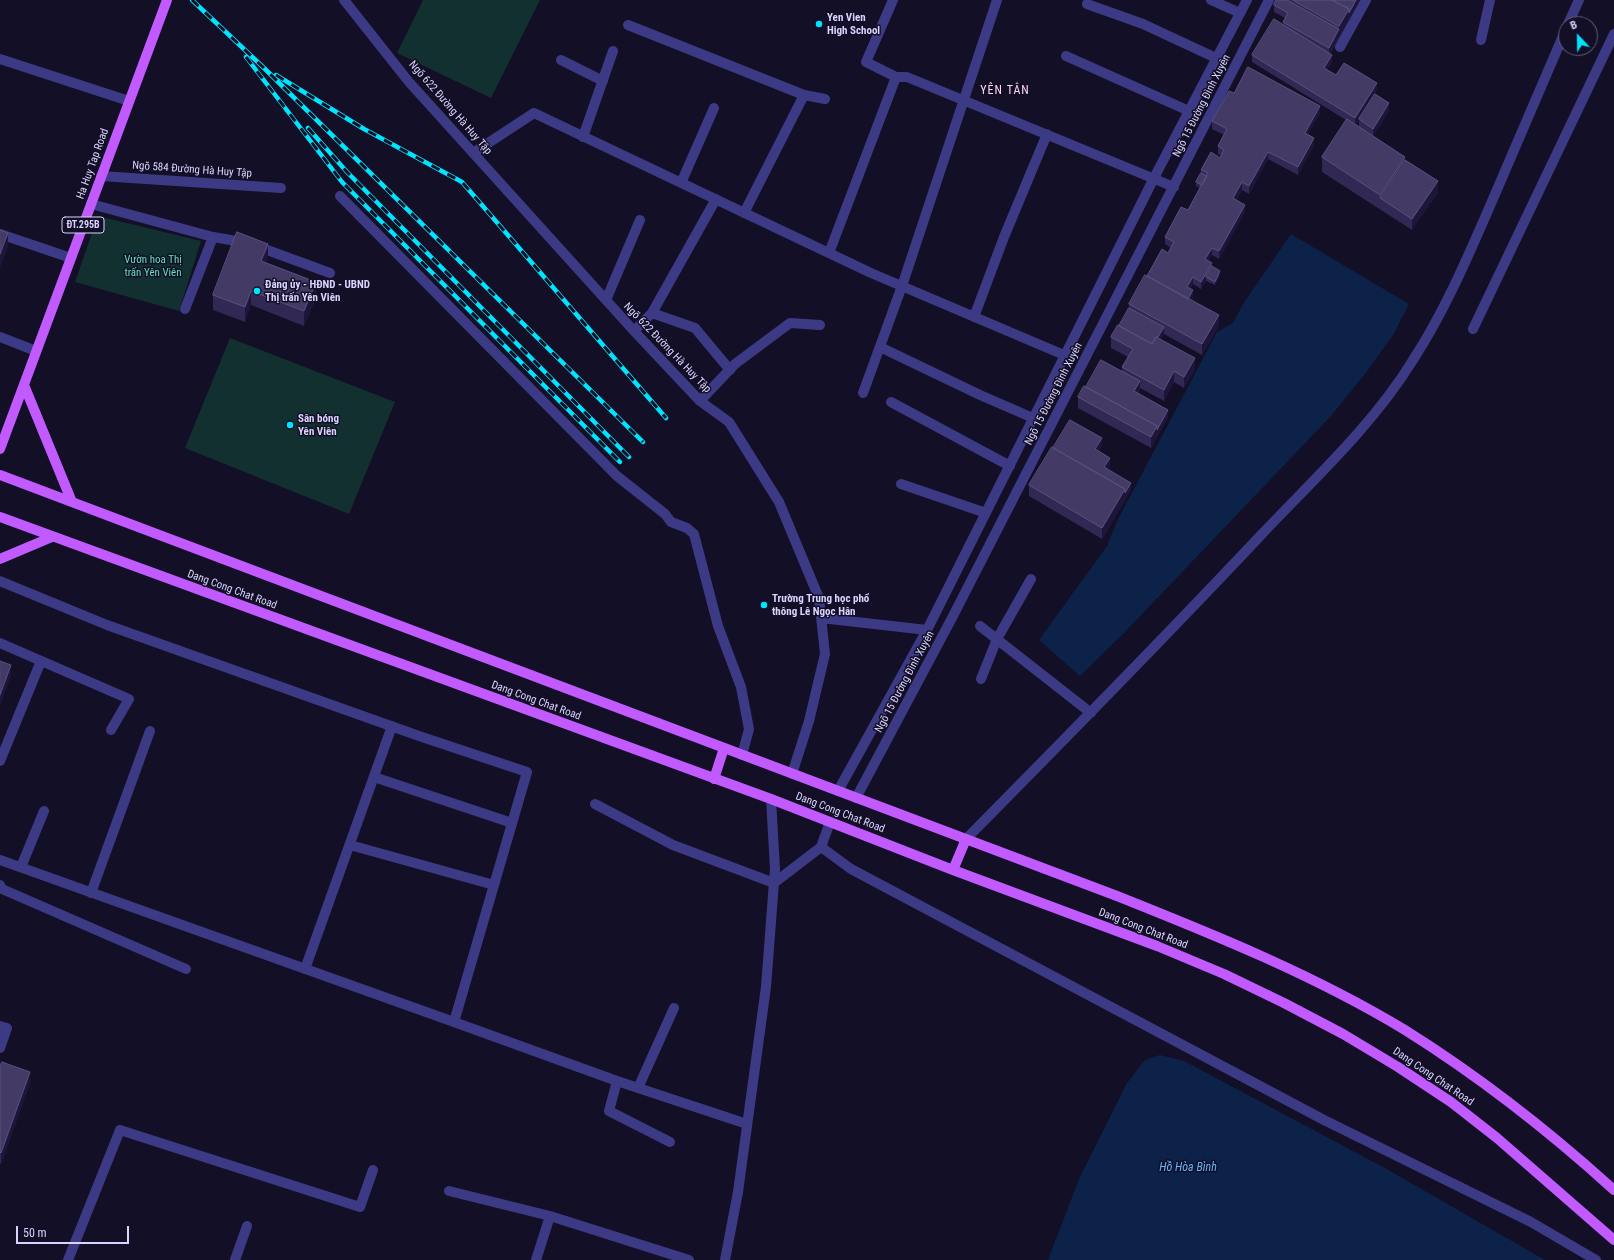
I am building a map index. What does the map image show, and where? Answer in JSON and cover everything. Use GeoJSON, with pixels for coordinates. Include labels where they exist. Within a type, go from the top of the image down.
{"type":"FeatureCollection","features":[{"type":"Feature","properties":{"kind":"main road","name":"Ha Huy Tap Road"},"geometry":{"type":"LineString","coordinates":[[0,450],[167,0]]}},
{"type":"Feature","properties":{"kind":"main road"},"geometry":{"type":"LineString","coordinates":[[24,385],[72,502]]}},
{"type":"Feature","properties":{"kind":"main road","name":"Dang Cong Chat Road"},"geometry":{"type":"LineString","coordinates":[[0,476],[1117,896],[1236,944],[1331,990],[1404,1030],[1482,1082],[1534,1120],[1614,1190]]}},
{"type":"Feature","properties":{"kind":"main road","name":"Dang Cong Chat Road"},"geometry":{"type":"LineString","coordinates":[[0,517],[771,799],[952,870],[1157,946],[1224,974],[1344,1034],[1451,1102],[1497,1138],[1614,1240]]}},
{"type":"Feature","properties":{"kind":"main road"},"geometry":{"type":"LineString","coordinates":[[0,559],[52,537]]}},
{"type":"Feature","properties":{"kind":"main road"},"geometry":{"type":"LineString","coordinates":[[714,779],[724,748]]}},
{"type":"Feature","properties":{"kind":"main road"},"geometry":{"type":"LineString","coordinates":[[952,870],[966,839]]}},
{"type":"Feature","properties":{"kind":"street"},"geometry":{"type":"LineString","coordinates":[[893,0],[866,62],[896,77],[907,77],[1174,187]]}},
{"type":"Feature","properties":{"kind":"street"},"geometry":{"type":"LineString","coordinates":[[863,393],[902,286],[996,0]]}},
{"type":"Feature","properties":{"kind":"street"},"geometry":{"type":"LineString","coordinates":[[1211,0],[1240,13]]}},
{"type":"Feature","properties":{"kind":"street","name":"Ngõ 15 Đường Đình Xuyên"},"geometry":{"type":"LineString","coordinates":[[838,791],[927,630],[1064,355],[1247,0]]}},
{"type":"Feature","properties":{"kind":"street","name":"Ngõ 15 Đường Đình Xuyên"},"geometry":{"type":"LineString","coordinates":[[856,798],[957,609],[1269,0]]}},
{"type":"Feature","properties":{"kind":"street"},"geometry":{"type":"LineString","coordinates":[[1340,47],[1366,0]]}},
{"type":"Feature","properties":{"kind":"street"},"geometry":{"type":"LineString","coordinates":[[1481,40],[1490,0]]}},
{"type":"Feature","properties":{"kind":"street"},"geometry":{"type":"LineString","coordinates":[[1572,16],[1579,0]]}},
{"type":"Feature","properties":{"kind":"street","name":"Ngõ 622 Đường Hà Huy Tập"},"geometry":{"type":"LineString","coordinates":[[347,2],[410,82],[634,331],[700,401],[729,422],[779,502],[819,598],[825,654],[809,721],[792,774]]}},
{"type":"Feature","properties":{"kind":"street"},"geometry":{"type":"LineString","coordinates":[[1087,4],[1143,24],[1216,58]]}},
{"type":"Feature","properties":{"kind":"street"},"geometry":{"type":"LineString","coordinates":[[628,25],[804,95],[825,99]]}},
{"type":"Feature","properties":{"kind":"street"},"geometry":{"type":"LineString","coordinates":[[1473,329],[1614,34]]}},
{"type":"Feature","properties":{"kind":"street"},"geometry":{"type":"LineString","coordinates":[[966,839],[1091,714],[1362,428],[1392,390],[1409,366],[1438,317],[1459,277],[1558,48]]}},
{"type":"Feature","properties":{"kind":"street"},"geometry":{"type":"LineString","coordinates":[[584,137],[613,51]]}},
{"type":"Feature","properties":{"kind":"street"},"geometry":{"type":"LineString","coordinates":[[1066,56],[1189,111]]}},
{"type":"Feature","properties":{"kind":"street"},"geometry":{"type":"LineString","coordinates":[[0,59],[129,101]]}},
{"type":"Feature","properties":{"kind":"street"},"geometry":{"type":"LineString","coordinates":[[561,60],[603,80]]}},
{"type":"Feature","properties":{"kind":"street"},"geometry":{"type":"LineString","coordinates":[[829,253],[896,77]]}},
{"type":"Feature","properties":{"kind":"street"},"geometry":{"type":"LineString","coordinates":[[744,213],[804,95]]}},
{"type":"Feature","properties":{"kind":"street"},"geometry":{"type":"LineString","coordinates":[[681,183],[714,108]]}},
{"type":"Feature","properties":{"kind":"street"},"geometry":{"type":"LineString","coordinates":[[473,153],[534,113],[829,253],[902,286],[1064,355]]}},
{"type":"Feature","properties":{"kind":"street"},"geometry":{"type":"LineString","coordinates":[[974,317],[1004,237],[1047,134]]}},
{"type":"Feature","properties":{"kind":"street","name":"Ngõ 584 Đường Hà Huy Tập"},"geometry":{"type":"LineString","coordinates":[[101,176],[280,188]]}},
{"type":"Feature","properties":{"kind":"street"},"geometry":{"type":"LineString","coordinates":[[340,196],[617,476],[664,514],[671,522],[687,528],[694,534],[718,626],[741,687],[749,729],[742,755]]}},
{"type":"Feature","properties":{"kind":"street"},"geometry":{"type":"LineString","coordinates":[[634,331],[652,313],[716,199]]}},
{"type":"Feature","properties":{"kind":"street"},"geometry":{"type":"LineString","coordinates":[[91,204],[213,237],[248,243],[330,273]]}},
{"type":"Feature","properties":{"kind":"street"},"geometry":{"type":"LineString","coordinates":[[606,300],[640,220]]}},
{"type":"Feature","properties":{"kind":"street"},"geometry":{"type":"LineString","coordinates":[[0,234],[71,258]]}},
{"type":"Feature","properties":{"kind":"street"},"geometry":{"type":"LineString","coordinates":[[185,309],[213,237]]}},
{"type":"Feature","properties":{"kind":"street"},"geometry":{"type":"LineString","coordinates":[[652,313],[695,328],[730,370]]}},
{"type":"Feature","properties":{"kind":"street"},"geometry":{"type":"LineString","coordinates":[[700,401],[730,370],[790,323],[820,325]]}},
{"type":"Feature","properties":{"kind":"street"},"geometry":{"type":"LineString","coordinates":[[0,337],[36,351]]}},
{"type":"Feature","properties":{"kind":"street"},"geometry":{"type":"LineString","coordinates":[[880,347],[980,395],[1033,418]]}},
{"type":"Feature","properties":{"kind":"street"},"geometry":{"type":"LineString","coordinates":[[891,402],[1010,466]]}},
{"type":"Feature","properties":{"kind":"street"},"geometry":{"type":"LineString","coordinates":[[901,484],[986,513]]}},
{"type":"Feature","properties":{"kind":"street"},"geometry":{"type":"LineString","coordinates":[[1001,484],[1017,492]]}},
{"type":"Feature","properties":{"kind":"street"},"geometry":{"type":"LineString","coordinates":[[981,680],[997,639],[1031,579]]}},
{"type":"Feature","properties":{"kind":"street"},"geometry":{"type":"LineString","coordinates":[[0,581],[107,625],[527,772],[454,1022]]}},
{"type":"Feature","properties":{"kind":"street"},"geometry":{"type":"LineString","coordinates":[[820,618],[927,630]]}},
{"type":"Feature","properties":{"kind":"street"},"geometry":{"type":"LineString","coordinates":[[980,626],[1091,714]]}},
{"type":"Feature","properties":{"kind":"street"},"geometry":{"type":"LineString","coordinates":[[0,643],[129,699],[111,730]]}},
{"type":"Feature","properties":{"kind":"street"},"geometry":{"type":"LineString","coordinates":[[0,761],[42,661]]}},
{"type":"Feature","properties":{"kind":"street"},"geometry":{"type":"LineString","coordinates":[[305,969],[392,726]]}},
{"type":"Feature","properties":{"kind":"street"},"geometry":{"type":"LineString","coordinates":[[91,893],[150,731]]}},
{"type":"Feature","properties":{"kind":"street"},"geometry":{"type":"LineString","coordinates":[[374,777],[512,823]]}},
{"type":"Feature","properties":{"kind":"street"},"geometry":{"type":"LineString","coordinates":[[725,1260],[738,1192],[766,986],[775,869],[771,799]]}},
{"type":"Feature","properties":{"kind":"street"},"geometry":{"type":"LineString","coordinates":[[595,804],[673,844],[774,883]]}},
{"type":"Feature","properties":{"kind":"street"},"geometry":{"type":"LineString","coordinates":[[21,867],[44,811]]}},
{"type":"Feature","properties":{"kind":"street"},"geometry":{"type":"LineString","coordinates":[[774,883],[821,847],[830,822]]}},
{"type":"Feature","properties":{"kind":"street"},"geometry":{"type":"LineString","coordinates":[[350,845],[494,885]]}},
{"type":"Feature","properties":{"kind":"street"},"geometry":{"type":"LineString","coordinates":[[821,847],[851,869],[1324,1120],[1530,1222],[1596,1260]]}},
{"type":"Feature","properties":{"kind":"street"},"geometry":{"type":"LineString","coordinates":[[0,860],[617,1081],[747,1124]]}},
{"type":"Feature","properties":{"kind":"street"},"geometry":{"type":"LineString","coordinates":[[0,885],[2,889],[186,969]]}},
{"type":"Feature","properties":{"kind":"street"},"geometry":{"type":"LineString","coordinates":[[638,1088],[674,1008]]}},
{"type":"Feature","properties":{"kind":"street"},"geometry":{"type":"LineString","coordinates":[[0,1026],[7,1028],[0,1048]]}},
{"type":"Feature","properties":{"kind":"street"},"geometry":{"type":"LineString","coordinates":[[617,1081],[609,1112],[670,1142]]}},
{"type":"Feature","properties":{"kind":"street"},"geometry":{"type":"LineString","coordinates":[[68,1260],[120,1130],[360,1207],[373,1170]]}},
{"type":"Feature","properties":{"kind":"street"},"geometry":{"type":"LineString","coordinates":[[449,1191],[550,1216],[689,1260]]}},
{"type":"Feature","properties":{"kind":"street"},"geometry":{"type":"LineString","coordinates":[[536,1260],[550,1216]]}},
{"type":"Feature","properties":{"kind":"street"},"geometry":{"type":"LineString","coordinates":[[235,1260],[247,1226]]}},
{"type":"Feature","properties":{"kind":"green space"},"geometry":{"type":"Polygon","coordinates":[[[423,0],[540,0],[491,98],[397,53],[423,0]]]}},
{"type":"Feature","properties":{"kind":"green space","name":"Vườn hoa Thị trấn Yên Viên"},"geometry":{"type":"Polygon","coordinates":[[[98,216],[201,241],[179,311],[75,282],[98,216]]]}},
{"type":"Feature","properties":{"kind":"green space","name":"Sân bóng Yên Viên"},"geometry":{"type":"Polygon","coordinates":[[[230,338],[395,402],[349,514],[185,448],[230,338]]]}},
{"type":"Feature","properties":{"kind":"water"},"geometry":{"type":"Polygon","coordinates":[[[1291,234],[1409,304],[1393,335],[1368,370],[1331,416],[1125,632],[1080,676],[1039,640],[1107,546],[1117,521],[1217,332],[1233,323],[1243,304],[1291,234]]]}},
{"type":"Feature","properties":{"kind":"water","name":"Hồ Hòa Bình"},"geometry":{"type":"Polygon","coordinates":[[[1160,1055],[1184,1061],[1383,1167],[1545,1260],[1048,1260],[1079,1179],[1127,1083],[1145,1060],[1160,1055]]]}},
{"type":"Feature","properties":{"kind":"building"},"geometry":{"type":"Polygon","coordinates":[[[1276,0],[1287,0],[1339,29],[1329,48],[1283,22],[1288,13],[1274,5],[1276,0]]]}},
{"type":"Feature","properties":{"kind":"building"},"geometry":{"type":"Polygon","coordinates":[[[1293,0],[1332,0],[1349,9],[1339,26],[1293,0]]]}},
{"type":"Feature","properties":{"kind":"building"},"geometry":{"type":"Polygon","coordinates":[[[1332,0],[1356,0],[1349,13],[1349,9],[1332,0]]]}},
{"type":"Feature","properties":{"kind":"building"},"geometry":{"type":"Polygon","coordinates":[[[1274,19],[1332,55],[1324,68],[1336,75],[1344,63],[1377,83],[1355,118],[1252,55],[1274,19]]]}},
{"type":"Feature","properties":{"kind":"building"},"geometry":{"type":"Polygon","coordinates":[[[1248,67],[1320,106],[1305,133],[1314,138],[1298,167],[1268,152],[1249,186],[1242,182],[1233,198],[1245,205],[1219,251],[1212,248],[1205,259],[1212,263],[1201,282],[1193,277],[1187,287],[1193,290],[1188,299],[1147,276],[1162,249],[1168,253],[1174,242],[1165,237],[1181,207],[1188,210],[1208,173],[1201,170],[1211,152],[1220,158],[1224,150],[1218,146],[1227,129],[1212,121],[1229,91],[1234,93],[1248,67]]]}},
{"type":"Feature","properties":{"kind":"building"},"geometry":{"type":"Polygon","coordinates":[[[1375,94],[1389,103],[1373,129],[1359,119],[1375,94]]]}},
{"type":"Feature","properties":{"kind":"building"},"geometry":{"type":"Polygon","coordinates":[[[1347,119],[1405,157],[1380,195],[1322,157],[1347,119]]]}},
{"type":"Feature","properties":{"kind":"building"},"geometry":{"type":"Polygon","coordinates":[[[1405,160],[1438,181],[1412,219],[1380,198],[1405,160]]]}},
{"type":"Feature","properties":{"kind":"building"},"geometry":{"type":"Polygon","coordinates":[[[1201,173],[1207,176],[1202,185],[1196,182],[1201,173]]]}},
{"type":"Feature","properties":{"kind":"building"},"geometry":{"type":"Polygon","coordinates":[[[0,230],[8,233],[0,254],[0,230]]]}},
{"type":"Feature","properties":{"kind":"building"},"geometry":{"type":"Polygon","coordinates":[[[237,232],[268,244],[261,261],[316,282],[304,311],[251,291],[245,307],[213,295],[237,232]]]}},
{"type":"Feature","properties":{"kind":"building"},"geometry":{"type":"Polygon","coordinates":[[[1212,266],[1220,271],[1215,282],[1206,277],[1212,266]]]}},
{"type":"Feature","properties":{"kind":"building"},"geometry":{"type":"Polygon","coordinates":[[[1145,275],[1219,315],[1202,344],[1129,304],[1145,275]]]}},
{"type":"Feature","properties":{"kind":"building"},"geometry":{"type":"Polygon","coordinates":[[[1129,308],[1164,327],[1152,344],[1119,326],[1129,308]]]}},
{"type":"Feature","properties":{"kind":"building"},"geometry":{"type":"Polygon","coordinates":[[[1118,325],[1152,344],[1156,337],[1195,358],[1184,377],[1174,371],[1164,390],[1122,367],[1133,349],[1111,337],[1118,325]]]}},
{"type":"Feature","properties":{"kind":"building"},"geometry":{"type":"Polygon","coordinates":[[[1101,360],[1140,381],[1134,391],[1168,410],[1157,430],[1157,426],[1086,387],[1101,360]]]}},
{"type":"Feature","properties":{"kind":"building"},"geometry":{"type":"Polygon","coordinates":[[[1084,386],[1157,426],[1151,437],[1078,397],[1084,386]]]}},
{"type":"Feature","properties":{"kind":"building"},"geometry":{"type":"Polygon","coordinates":[[[1070,420],[1102,438],[1095,449],[1110,458],[1104,467],[1131,483],[1125,493],[1125,489],[1053,448],[1070,420]]]}},
{"type":"Feature","properties":{"kind":"building"},"geometry":{"type":"Polygon","coordinates":[[[1052,447],[1125,489],[1102,528],[1029,485],[1052,447]]]}},
{"type":"Feature","properties":{"kind":"building"},"geometry":{"type":"Polygon","coordinates":[[[0,661],[11,665],[0,695],[0,661]]]}},
{"type":"Feature","properties":{"kind":"building"},"geometry":{"type":"Polygon","coordinates":[[[2,1062],[30,1072],[1,1153],[0,1067],[2,1062]]]}},
{"type":"Feature","properties":{"kind":"railway"},"geometry":{"type":"LineString","coordinates":[[192,0],[264,68],[643,442]]}},
{"type":"Feature","properties":{"kind":"railway"},"geometry":{"type":"LineString","coordinates":[[246,57],[342,182],[620,462]]}},
{"type":"Feature","properties":{"kind":"railway"},"geometry":{"type":"LineString","coordinates":[[276,75],[364,129],[462,182],[666,418]]}},
{"type":"Feature","properties":{"kind":"railway"},"geometry":{"type":"LineString","coordinates":[[308,128],[347,172],[629,457]]}},
{"type":"Feature","properties":{"kind":"place","name":"Yen Vien High School"},"geometry":{"type":"Point","coordinates":[819,24]}},
{"type":"Feature","properties":{"kind":"place","name":"Đảng ủy - HĐND - UBND Thị trấn Yên Viên"},"geometry":{"type":"Point","coordinates":[257,291]}},
{"type":"Feature","properties":{"kind":"place","name":"Sân bóng Yên Viên"},"geometry":{"type":"Point","coordinates":[290,425]}},
{"type":"Feature","properties":{"kind":"place","name":"Trường Trung học phổ thông Lê Ngọc Hân"},"geometry":{"type":"Point","coordinates":[764,605]}},
{"type":"Feature","properties":{"kind":"district","name":"YÊN TÂN"},"geometry":{"type":"Point","coordinates":[1005,91]}}]}
